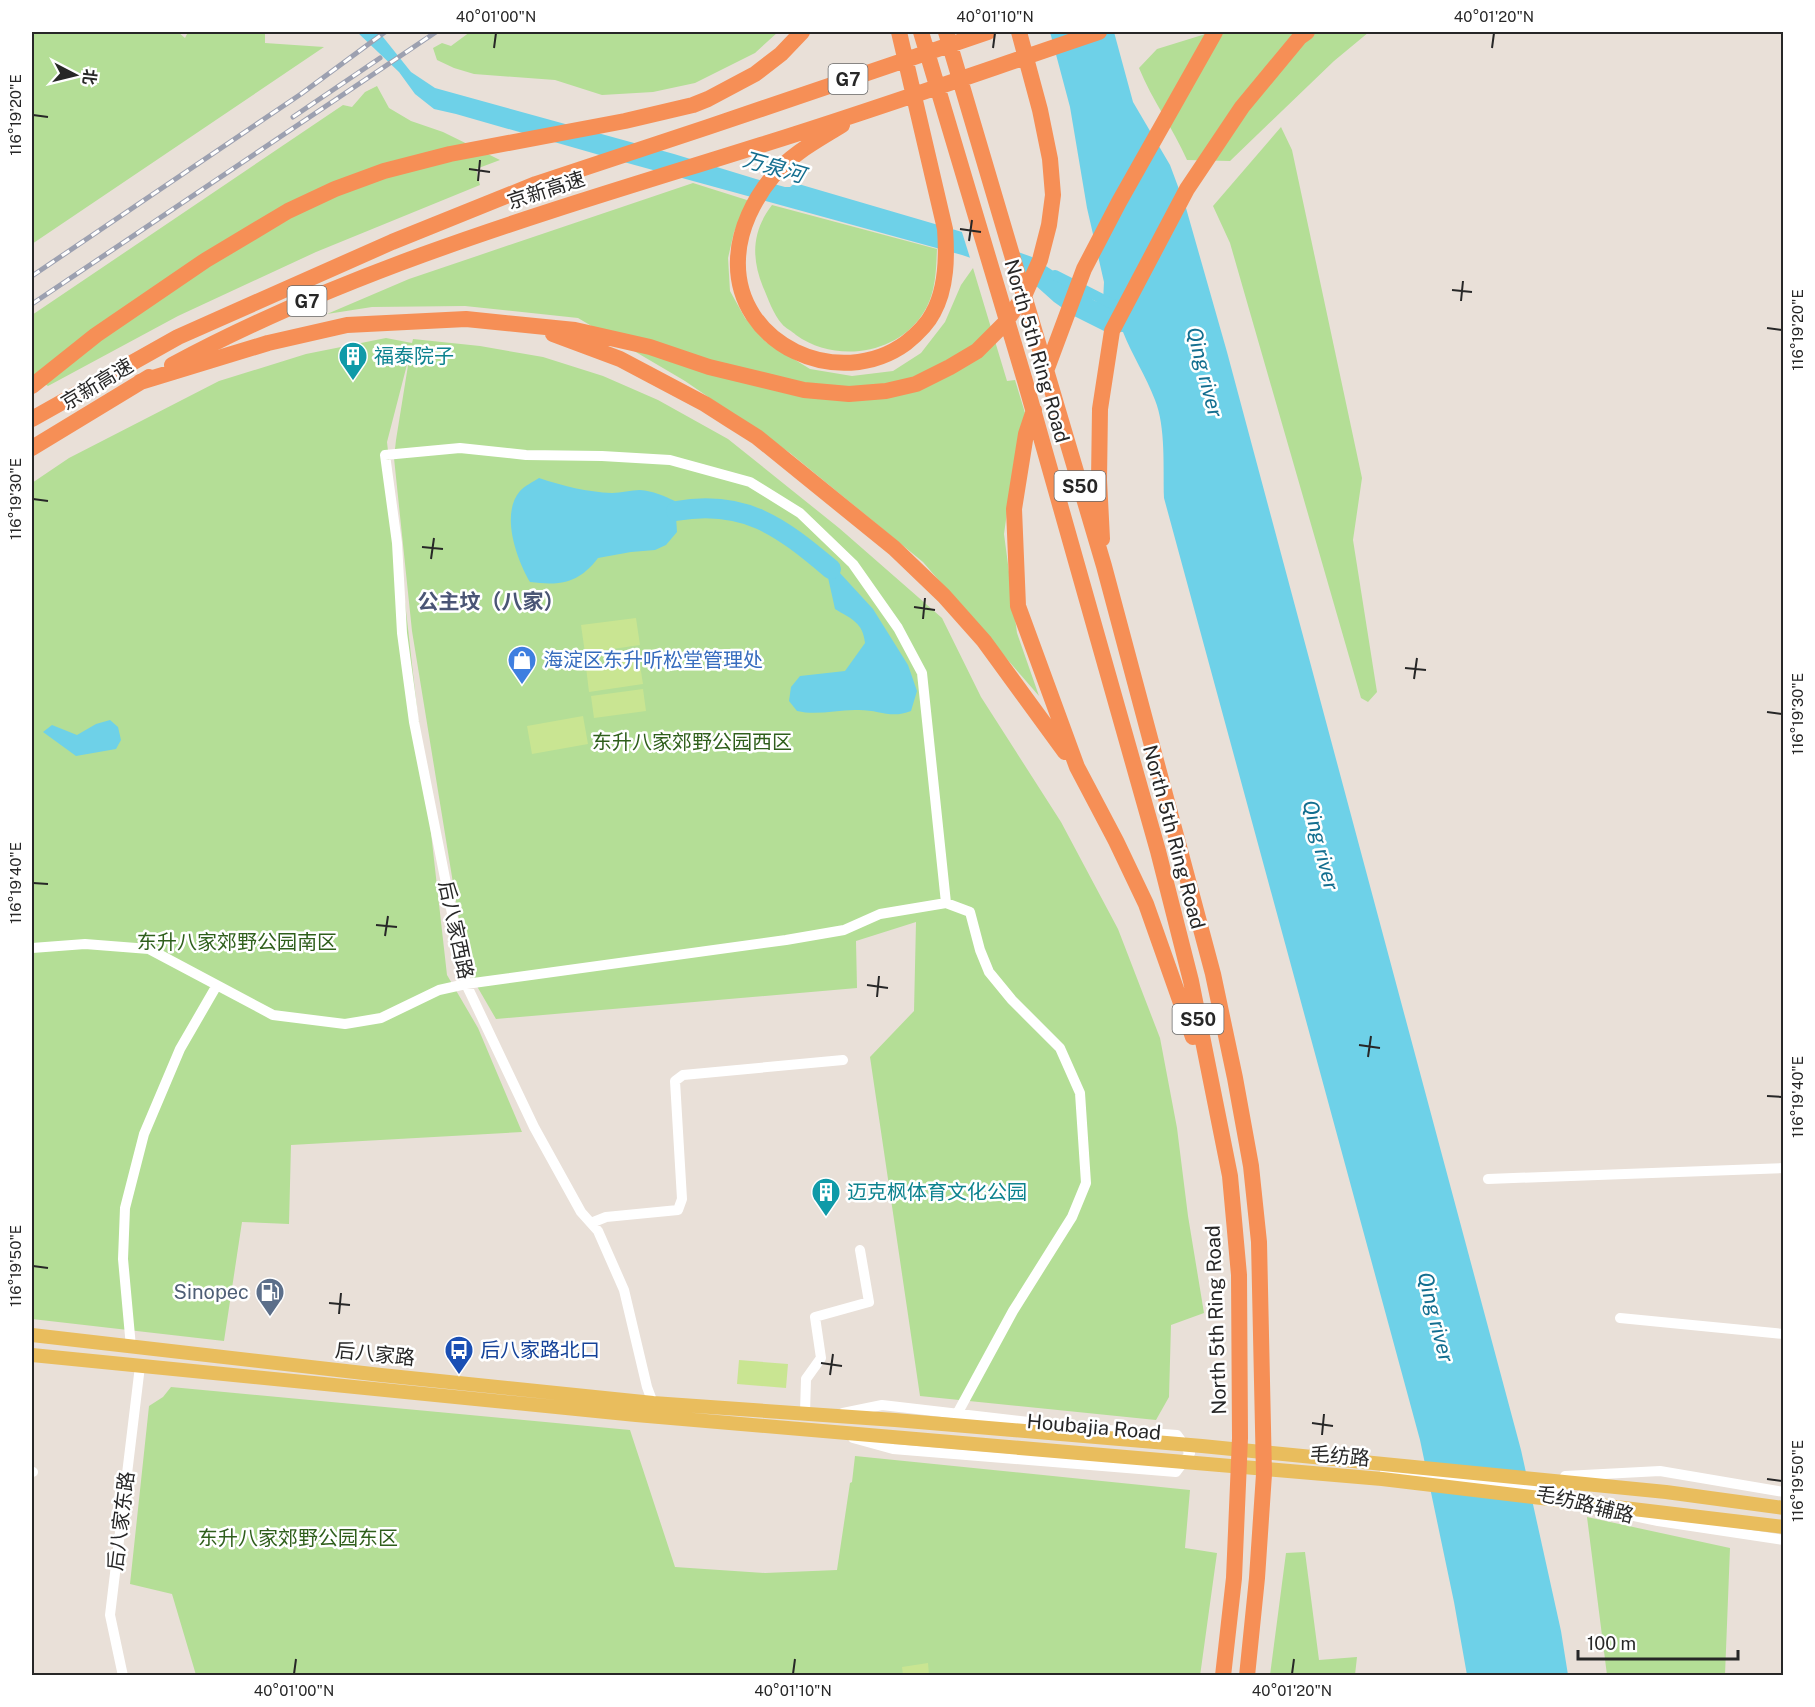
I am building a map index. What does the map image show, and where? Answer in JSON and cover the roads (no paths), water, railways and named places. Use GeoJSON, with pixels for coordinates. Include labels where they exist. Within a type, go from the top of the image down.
{"type":"FeatureCollection","features":[{"type":"Feature","properties":{"kind":"highway"},"geometry":{"type":"LineString","coordinates":[[32,386],[96,335],[206,260],[288,211],[335,189],[398,167],[472,149],[626,121],[693,105],[755,74],[781,54],[802,32]]}},
{"type":"Feature","properties":{"kind":"highway"},"geometry":{"type":"LineString","coordinates":[[863,111],[793,157],[773,176],[749,214],[741,233],[738,251],[738,273],[742,293],[748,309],[760,325],[788,348],[823,361],[841,363],[877,359],[894,351],[921,330],[934,313],[942,291],[947,251],[945,229],[899,32]]}},
{"type":"Feature","properties":{"kind":"highway","name":"North 5th Ring Road"},"geometry":{"type":"LineString","coordinates":[[921,32],[1025,381],[1158,851],[1191,981],[1210,1086],[1230,1176],[1239,1275],[1240,1438],[1234,1578],[1223,1676]]}},
{"type":"Feature","properties":{"kind":"highway","name":"North 5th Ring Road"},"geometry":{"type":"LineString","coordinates":[[946,32],[1104,566],[1214,974],[1251,1166],[1258,1242],[1264,1474],[1247,1676]]}},
{"type":"Feature","properties":{"kind":"highway","name":"京新高速"},"geometry":{"type":"LineString","coordinates":[[32,419],[178,337],[392,242],[536,184],[988,32]]}},
{"type":"Feature","properties":{"kind":"highway"},"geometry":{"type":"LineString","coordinates":[[140,382],[268,342],[347,325],[466,319],[575,330],[650,346],[710,367],[804,390],[849,394],[886,391],[916,384],[977,351],[1004,324],[1024,296],[1040,260],[1049,225],[1053,195],[1050,159],[1040,110],[1019,32]]}},
{"type":"Feature","properties":{"kind":"highway","name":"京新高速"},"geometry":{"type":"LineString","coordinates":[[32,447],[140,382],[220,339],[318,296],[447,245],[601,194],[763,145],[1099,32]]}},
{"type":"Feature","properties":{"kind":"highway"},"geometry":{"type":"LineString","coordinates":[[1210,1086],[1146,904],[1077,767],[1018,606],[1014,509],[1026,434],[1052,351],[1084,269],[1215,32]]}},
{"type":"Feature","properties":{"kind":"highway"},"geometry":{"type":"LineString","coordinates":[[1104,566],[1099,480],[1100,409],[1112,331],[1187,189],[1242,107],[1300,37],[1307,32]]}},
{"type":"Feature","properties":{"kind":"highway"},"geometry":{"type":"LineString","coordinates":[[522,324],[604,352],[705,404],[757,437],[894,548],[944,596],[984,641],[1077,767]]}},
{"type":"Feature","properties":{"kind":"main road","name":"后八家路"},"geometry":{"type":"LineString","coordinates":[[32,1335],[653,1403],[895,1420]]}},
{"type":"Feature","properties":{"kind":"main road","name":"后八家路"},"geometry":{"type":"LineString","coordinates":[[32,1355],[624,1414],[891,1437]]}},
{"type":"Feature","properties":{"kind":"main road","name":"毛纺路"},"geometry":{"type":"LineString","coordinates":[[895,1420],[1389,1463],[1666,1492],[1784,1508]]}},
{"type":"Feature","properties":{"kind":"main road","name":"毛纺路"},"geometry":{"type":"LineString","coordinates":[[891,1437],[1382,1479],[1784,1527]]}},
{"type":"Feature","properties":{"kind":"street","name":"后八家西路"},"geometry":{"type":"LineString","coordinates":[[653,1403],[647,1388],[624,1290],[598,1231],[581,1212],[534,1127],[466,984],[414,722],[402,633],[397,543],[385,455],[460,448],[526,455],[670,460],[750,482],[800,513],[853,564],[898,628],[922,673],[946,903]]}},
{"type":"Feature","properties":{"kind":"street"},"geometry":{"type":"LineString","coordinates":[[32,948],[85,944],[149,949],[273,1015],[345,1024],[381,1018],[439,990],[466,984],[797,938],[844,930],[880,914],[946,903],[970,912],[980,950],[989,972],[1012,1000],[1060,1048],[1080,1093],[1086,1183],[1072,1217],[1012,1311],[957,1414]]}},
{"type":"Feature","properties":{"kind":"street"},"geometry":{"type":"LineString","coordinates":[[131,1347],[123,1259],[124,1208],[144,1134],[180,1049],[217,985]]}},
{"type":"Feature","properties":{"kind":"street"},"geometry":{"type":"LineString","coordinates":[[591,1223],[606,1217],[678,1210],[682,1198],[675,1081],[683,1076],[843,1060]]}},
{"type":"Feature","properties":{"kind":"street"},"geometry":{"type":"LineString","coordinates":[[1488,1179],[1784,1168]]}},
{"type":"Feature","properties":{"kind":"street"},"geometry":{"type":"LineString","coordinates":[[805,1413],[806,1379],[821,1358],[815,1317],[869,1302],[860,1250]]}},
{"type":"Feature","properties":{"kind":"street"},"geometry":{"type":"LineString","coordinates":[[1620,1318],[1784,1334]]}},
{"type":"Feature","properties":{"kind":"street","name":"后八家东路"},"geometry":{"type":"LineString","coordinates":[[123,1676],[110,1615],[140,1366]]}},
{"type":"Feature","properties":{"kind":"street","name":"Houbajia Road"},"geometry":{"type":"LineString","coordinates":[[827,1431],[893,1449],[1176,1472],[1190,1454],[1177,1435],[1080,1428],[882,1405],[831,1415]]}},
{"type":"Feature","properties":{"kind":"street","name":"毛纺路辅路"},"geometry":{"type":"LineString","coordinates":[[1565,1476],[1660,1471],[1784,1492]]}},
{"type":"Feature","properties":{"kind":"street","name":"毛纺路辅路"},"geometry":{"type":"LineString","coordinates":[[1385,1472],[1554,1492],[1638,1517],[1784,1540]]}},
{"type":"Feature","properties":{"kind":"water","name":"Qing river"},"geometry":{"type":"Polygon","coordinates":[[[357,32],[379,32],[411,72],[435,88],[785,187],[790,187],[795,183],[969,234],[1032,257],[1095,301],[1103,302],[1104,282],[1087,208],[1070,107],[1050,32],[1114,32],[1133,102],[1170,165],[1186,208],[1227,352],[1521,1450],[1561,1631],[1568,1675],[1467,1675],[1420,1440],[1164,498],[1163,448],[1159,411],[1123,332],[1104,331],[1074,316],[1054,302],[1025,276],[962,255],[434,109],[415,94],[399,72],[357,32]]]}},
{"type":"Feature","properties":{"kind":"water"},"geometry":{"type":"Polygon","coordinates":[[[539,478],[593,491],[612,493],[640,490],[663,496],[675,501],[677,532],[666,545],[655,550],[598,558],[584,573],[569,581],[530,582],[516,550],[511,512],[520,491],[539,478]]]}},
{"type":"Feature","properties":{"kind":"water"},"geometry":{"type":"Polygon","coordinates":[[[831,569],[839,572],[873,609],[908,665],[917,691],[911,711],[897,714],[866,710],[805,712],[797,711],[789,701],[791,687],[800,676],[845,671],[865,643],[859,626],[835,609],[827,573],[831,569]]]}},
{"type":"Feature","properties":{"kind":"water"},"geometry":{"type":"Polygon","coordinates":[[[110,720],[118,727],[121,740],[116,749],[76,756],[43,732],[52,725],[77,735],[96,724],[110,720]]]}},
{"type":"Feature","properties":{"kind":"waterway","name":"万泉河"},"geometry":{"type":"LineString","coordinates":[[1055,275],[1116,306]]}},
{"type":"Feature","properties":{"kind":"waterway"},"geometry":{"type":"LineString","coordinates":[[676,511],[700,508],[722,509],[761,520],[778,529],[831,569]]}},
{"type":"Feature","properties":{"kind":"railway"},"geometry":{"type":"LineString","coordinates":[[32,276],[301,94],[385,32]]}},
{"type":"Feature","properties":{"kind":"railway"},"geometry":{"type":"LineString","coordinates":[[32,304],[436,32]]}},
{"type":"Feature","properties":{"kind":"railway"},"geometry":{"type":"LineString","coordinates":[[293,117],[380,58]]}},
{"type":"Feature","properties":{"kind":"place","name":"福泰院子"},"geometry":{"type":"Point","coordinates":[353,382]}},
{"type":"Feature","properties":{"kind":"place","name":"海淀区东升听松堂管理处"},"geometry":{"type":"Point","coordinates":[522,686]}},
{"type":"Feature","properties":{"kind":"place","name":"迈克枫体育文化公园"},"geometry":{"type":"Point","coordinates":[826,1218]}},
{"type":"Feature","properties":{"kind":"place","name":"Sinopec"},"geometry":{"type":"Point","coordinates":[270,1318]}},
{"type":"Feature","properties":{"kind":"place","name":"后八家路北口"},"geometry":{"type":"Point","coordinates":[459,1376]}},
{"type":"Feature","properties":{"kind":"district","name":"公主坟（八家）"},"geometry":{"type":"Point","coordinates":[491,601]}},
{"type":"Feature","properties":{"kind":"park label","name":"东升八家郊野公园西区"},"geometry":{"type":"Point","coordinates":[692,742]}},
{"type":"Feature","properties":{"kind":"park label","name":"东升八家郊野公园南区"},"geometry":{"type":"Point","coordinates":[237,942]}},
{"type":"Feature","properties":{"kind":"park label","name":"东升八家郊野公园东区"},"geometry":{"type":"Point","coordinates":[298,1538]}}]}
